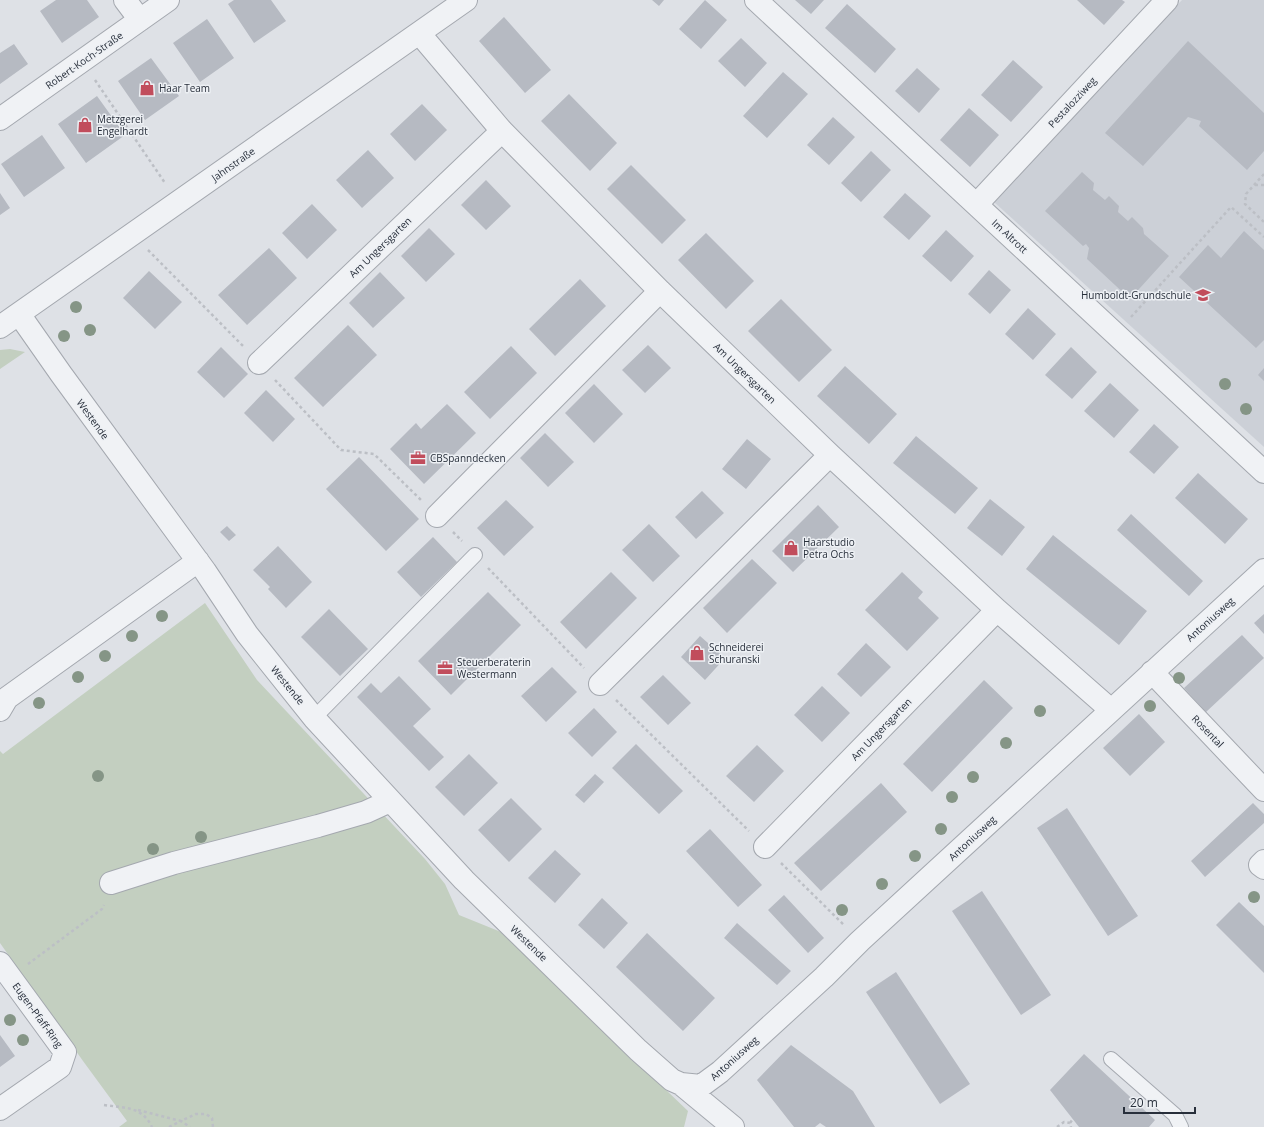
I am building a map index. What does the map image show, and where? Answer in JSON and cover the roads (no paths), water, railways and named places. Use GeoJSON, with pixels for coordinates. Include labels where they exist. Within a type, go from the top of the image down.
{"type":"FeatureCollection","features":[{"type":"Feature","properties":{"kind":"street"},"geometry":{"type":"LineString","coordinates":[[125,0],[140,20]]}},
{"type":"Feature","properties":{"kind":"street","name":"Robert-Koch-Straße"},"geometry":{"type":"LineString","coordinates":[[0,119],[168,0]]}},
{"type":"Feature","properties":{"kind":"street","name":"Jahnstraße"},"geometry":{"type":"LineString","coordinates":[[0,328],[132,233],[466,0]]}},
{"type":"Feature","properties":{"kind":"street","name":"Im Altrott"},"geometry":{"type":"LineString","coordinates":[[756,0],[1264,472]]}},
{"type":"Feature","properties":{"kind":"street","name":"Pestalozziweg"},"geometry":{"type":"LineString","coordinates":[[977,204],[1166,0]]}},
{"type":"Feature","properties":{"kind":"street","name":"Am Ungersgarten"},"geometry":{"type":"LineString","coordinates":[[419,33],[502,131],[660,291],[830,455],[998,610],[1111,710]]}},
{"type":"Feature","properties":{"kind":"street","name":"Am Ungersgarten"},"geometry":{"type":"LineString","coordinates":[[259,363],[502,131]]}},
{"type":"Feature","properties":{"kind":"street"},"geometry":{"type":"LineString","coordinates":[[437,516],[660,291]]}},
{"type":"Feature","properties":{"kind":"street","name":"Westende"},"geometry":{"type":"LineString","coordinates":[[19,314],[198,561],[247,634],[314,718],[464,880],[638,1050],[733,1127]]}},
{"type":"Feature","properties":{"kind":"street"},"geometry":{"type":"LineString","coordinates":[[600,684],[830,455]]}},
{"type":"Feature","properties":{"kind":"street"},"geometry":{"type":"LineString","coordinates":[[0,710],[7,698],[198,561]]}},
{"type":"Feature","properties":{"kind":"street","name":"Antoniusweg"},"geometry":{"type":"LineString","coordinates":[[677,1082],[701,1086],[720,1072],[824,977],[860,941],[1264,570]]}},
{"type":"Feature","properties":{"kind":"street","name":"Am Ungersgarten"},"geometry":{"type":"LineString","coordinates":[[765,847],[998,610]]}},
{"type":"Feature","properties":{"kind":"street","name":"Rosental"},"geometry":{"type":"LineString","coordinates":[[1152,672],[1264,790]]}},
{"type":"Feature","properties":{"kind":"street"},"geometry":{"type":"LineString","coordinates":[[111,884],[174,863],[366,812],[390,800]]}},
{"type":"Feature","properties":{"kind":"street"},"geometry":{"type":"LineString","coordinates":[[1264,861],[1260,865],[1264,868]]}},
{"type":"Feature","properties":{"kind":"street","name":"Eugen-Pfaff-Ring"},"geometry":{"type":"LineString","coordinates":[[0,1109],[60,1067],[65,1052],[5,970]]}},
{"type":"Feature","properties":{"kind":"lane"},"geometry":{"type":"LineString","coordinates":[[314,718],[475,555]]}},
{"type":"Feature","properties":{"kind":"lane"},"geometry":{"type":"LineString","coordinates":[[1111,1059],[1175,1115],[1181,1127]]}},
{"type":"Feature","properties":{"kind":"place","name":"Haar Team"},"geometry":{"type":"Point","coordinates":[147,88]}},
{"type":"Feature","properties":{"kind":"place","name":"Metzgerei Engelhardt"},"geometry":{"type":"Point","coordinates":[85,125]}},
{"type":"Feature","properties":{"kind":"place","name":"Humboldt-Grundschule"},"geometry":{"type":"Point","coordinates":[1203,295]}},
{"type":"Feature","properties":{"kind":"place","name":"CBSpanndecken"},"geometry":{"type":"Point","coordinates":[418,458]}},
{"type":"Feature","properties":{"kind":"place","name":"Haarstudio Petra Ochs"},"geometry":{"type":"Point","coordinates":[791,548]}},
{"type":"Feature","properties":{"kind":"place","name":"Schneiderei Schuranski"},"geometry":{"type":"Point","coordinates":[697,653]}},
{"type":"Feature","properties":{"kind":"place","name":"Steuerberaterin Westermann"},"geometry":{"type":"Point","coordinates":[445,668]}}]}
